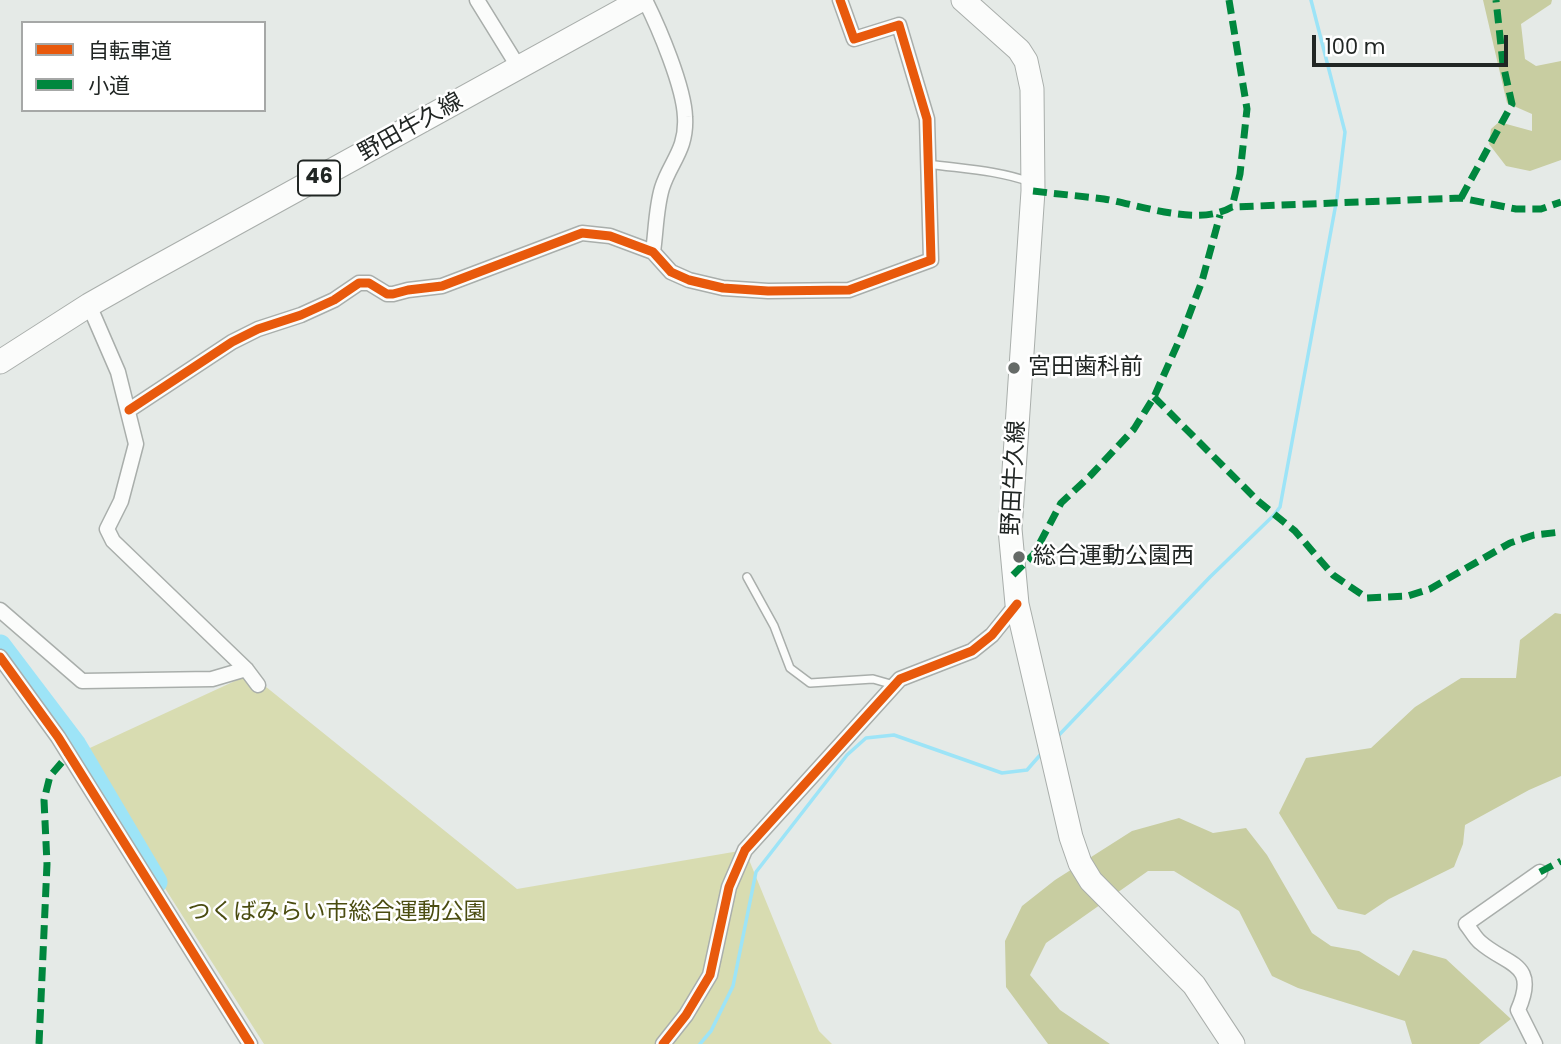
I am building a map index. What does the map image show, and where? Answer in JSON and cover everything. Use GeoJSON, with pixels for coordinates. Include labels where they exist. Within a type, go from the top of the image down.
{"type":"FeatureCollection","features":[{"type":"Feature","properties":{"kind":"main road","name":"野田牛久線"},"geometry":{"type":"LineString","coordinates":[[0,362],[89,305],[643,0]]}},
{"type":"Feature","properties":{"kind":"main road","name":"野田牛久線"},"geometry":{"type":"LineString","coordinates":[[963,0],[1019,50],[1026,61],[1032,89],[1034,184],[1010,529],[1017,604],[1071,837],[1090,881],[1194,985],[1233,1044]]}},
{"type":"Feature","properties":{"kind":"street"},"geometry":{"type":"LineString","coordinates":[[477,0],[519,68]]}},
{"type":"Feature","properties":{"kind":"street"},"geometry":{"type":"LineString","coordinates":[[643,0],[665,49],[685,116],[680,154],[662,187],[653,252]]}},
{"type":"Feature","properties":{"kind":"street"},"geometry":{"type":"LineString","coordinates":[[130,410],[232,342],[258,329],[301,315],[334,300],[359,283],[369,283],[387,294],[442,286],[582,233],[610,236],[653,252],[671,272],[689,280],[723,288],[768,291],[849,290],[931,260],[927,119],[899,25],[854,39],[839,0]]}},
{"type":"Feature","properties":{"kind":"street"},"geometry":{"type":"LineString","coordinates":[[89,305],[111,351],[130,410],[136,444],[121,501],[107,529],[113,541],[246,669],[258,685]]}},
{"type":"Feature","properties":{"kind":"street"},"geometry":{"type":"LineString","coordinates":[[663,1044],[686,1015],[710,975],[729,887],[745,850],[901,679],[972,652],[992,635],[1017,604]]}},
{"type":"Feature","properties":{"kind":"street"},"geometry":{"type":"LineString","coordinates":[[0,610],[82,681],[212,679],[246,669]]}},
{"type":"Feature","properties":{"kind":"street"},"geometry":{"type":"LineString","coordinates":[[0,657],[58,737],[250,1044]]}},
{"type":"Feature","properties":{"kind":"street"},"geometry":{"type":"LineString","coordinates":[[1535,1044],[1518,1010],[1525,994],[1523,976],[1511,960],[1479,942],[1466,924],[1540,872]]}},
{"type":"Feature","properties":{"kind":"lane"},"geometry":{"type":"LineString","coordinates":[[928,164],[999,173],[1034,184]]}},
{"type":"Feature","properties":{"kind":"lane"},"geometry":{"type":"LineString","coordinates":[[747,578],[774,626],[790,667],[810,682],[873,679],[895,686]]}},
{"type":"Feature","properties":{"kind":"green space"},"geometry":{"type":"Polygon","coordinates":[[[1483,0],[1552,0],[1551,4],[1521,24],[1525,59],[1536,66],[1561,61],[1561,160],[1530,171],[1506,166],[1489,144],[1491,129],[1499,122],[1532,131],[1532,114],[1507,103],[1483,0]]]}},
{"type":"Feature","properties":{"kind":"green space"},"geometry":{"type":"Polygon","coordinates":[[[1555,613],[1561,614],[1561,776],[1465,825],[1463,844],[1454,867],[1389,899],[1365,915],[1338,909],[1279,813],[1306,758],[1371,748],[1415,707],[1461,678],[1516,678],[1520,640],[1555,613]]]}},
{"type":"Feature","properties":{"kind":"green space","name":"つくばみらい市総合運動公園"},"geometry":{"type":"Polygon","coordinates":[[[250,674],[517,889],[745,850],[819,1031],[832,1044],[264,1044],[79,753],[250,674]]]}},
{"type":"Feature","properties":{"kind":"green space"},"geometry":{"type":"Polygon","coordinates":[[[1179,818],[1213,833],[1246,828],[1267,855],[1312,933],[1331,946],[1359,951],[1399,976],[1413,950],[1446,959],[1511,1019],[1479,1044],[1412,1044],[1405,1021],[1298,988],[1272,976],[1239,911],[1174,871],[1148,871],[1046,943],[1030,975],[1060,1010],[1110,1044],[1048,1044],[1006,987],[1005,941],[1022,906],[1055,880],[1132,831],[1179,818]]]}},
{"type":"Feature","properties":{"kind":"waterway"},"geometry":{"type":"LineString","coordinates":[[1059,735],[1280,507],[1337,198],[1345,132],[1311,0]]}},
{"type":"Feature","properties":{"kind":"waterway"},"geometry":{"type":"LineString","coordinates":[[0,646],[75,745],[156,882]]}},
{"type":"Feature","properties":{"kind":"waterway"},"geometry":{"type":"LineString","coordinates":[[700,1044],[711,1031],[733,986],[756,872],[847,755],[866,738],[894,735],[1002,773],[1027,770],[1041,754]]}},
{"type":"Feature","properties":{"kind":"marked path"},"geometry":{"type":"LineString","coordinates":[[1229,0],[1247,109],[1240,174],[1232,207]]}},
{"type":"Feature","properties":{"kind":"marked path"},"geometry":{"type":"LineString","coordinates":[[1461,198],[1512,104],[1503,64],[1496,0]]}},
{"type":"Feature","properties":{"kind":"marked path"},"geometry":{"type":"LineString","coordinates":[[1033,191],[1104,199],[1186,215],[1218,213],[1232,207],[1461,198],[1516,209],[1541,209],[1561,202]]}},
{"type":"Feature","properties":{"kind":"marked path"},"geometry":{"type":"LineString","coordinates":[[1013,575],[1034,554],[1061,503],[1134,429],[1154,397],[1202,281],[1220,215]]}},
{"type":"Feature","properties":{"kind":"marked path"},"geometry":{"type":"LineString","coordinates":[[1154,397],[1258,501],[1295,531],[1333,575],[1367,598],[1408,596],[1430,589],[1510,543],[1534,535],[1561,532]]}},
{"type":"Feature","properties":{"kind":"marked path"},"geometry":{"type":"LineString","coordinates":[[39,1044],[47,864],[44,800],[50,776],[69,754]]}},
{"type":"Feature","properties":{"kind":"marked path"},"geometry":{"type":"LineString","coordinates":[[1540,872],[1561,861]]}},
{"type":"Feature","properties":{"kind":"cycle path"},"geometry":{"type":"LineString","coordinates":[[129,410],[232,342],[258,329],[301,315],[334,300],[359,283],[369,283],[387,294],[442,286],[582,233],[610,236],[653,252],[671,272],[689,280],[723,288],[768,291],[849,290],[931,260],[927,119],[899,25],[854,39],[840,0]]}},
{"type":"Feature","properties":{"kind":"cycle path"},"geometry":{"type":"LineString","coordinates":[[663,1044],[686,1015],[710,975],[729,887],[745,850],[900,679],[972,651],[992,635],[1017,604]]}},
{"type":"Feature","properties":{"kind":"cycle path"},"geometry":{"type":"LineString","coordinates":[[0,657],[58,737],[250,1044]]}},
{"type":"Feature","properties":{"kind":"place","name":"宮田歯科前"},"geometry":{"type":"Point","coordinates":[1014,368]}},
{"type":"Feature","properties":{"kind":"place","name":"総合運動公園西"},"geometry":{"type":"Point","coordinates":[1019,557]}}]}
